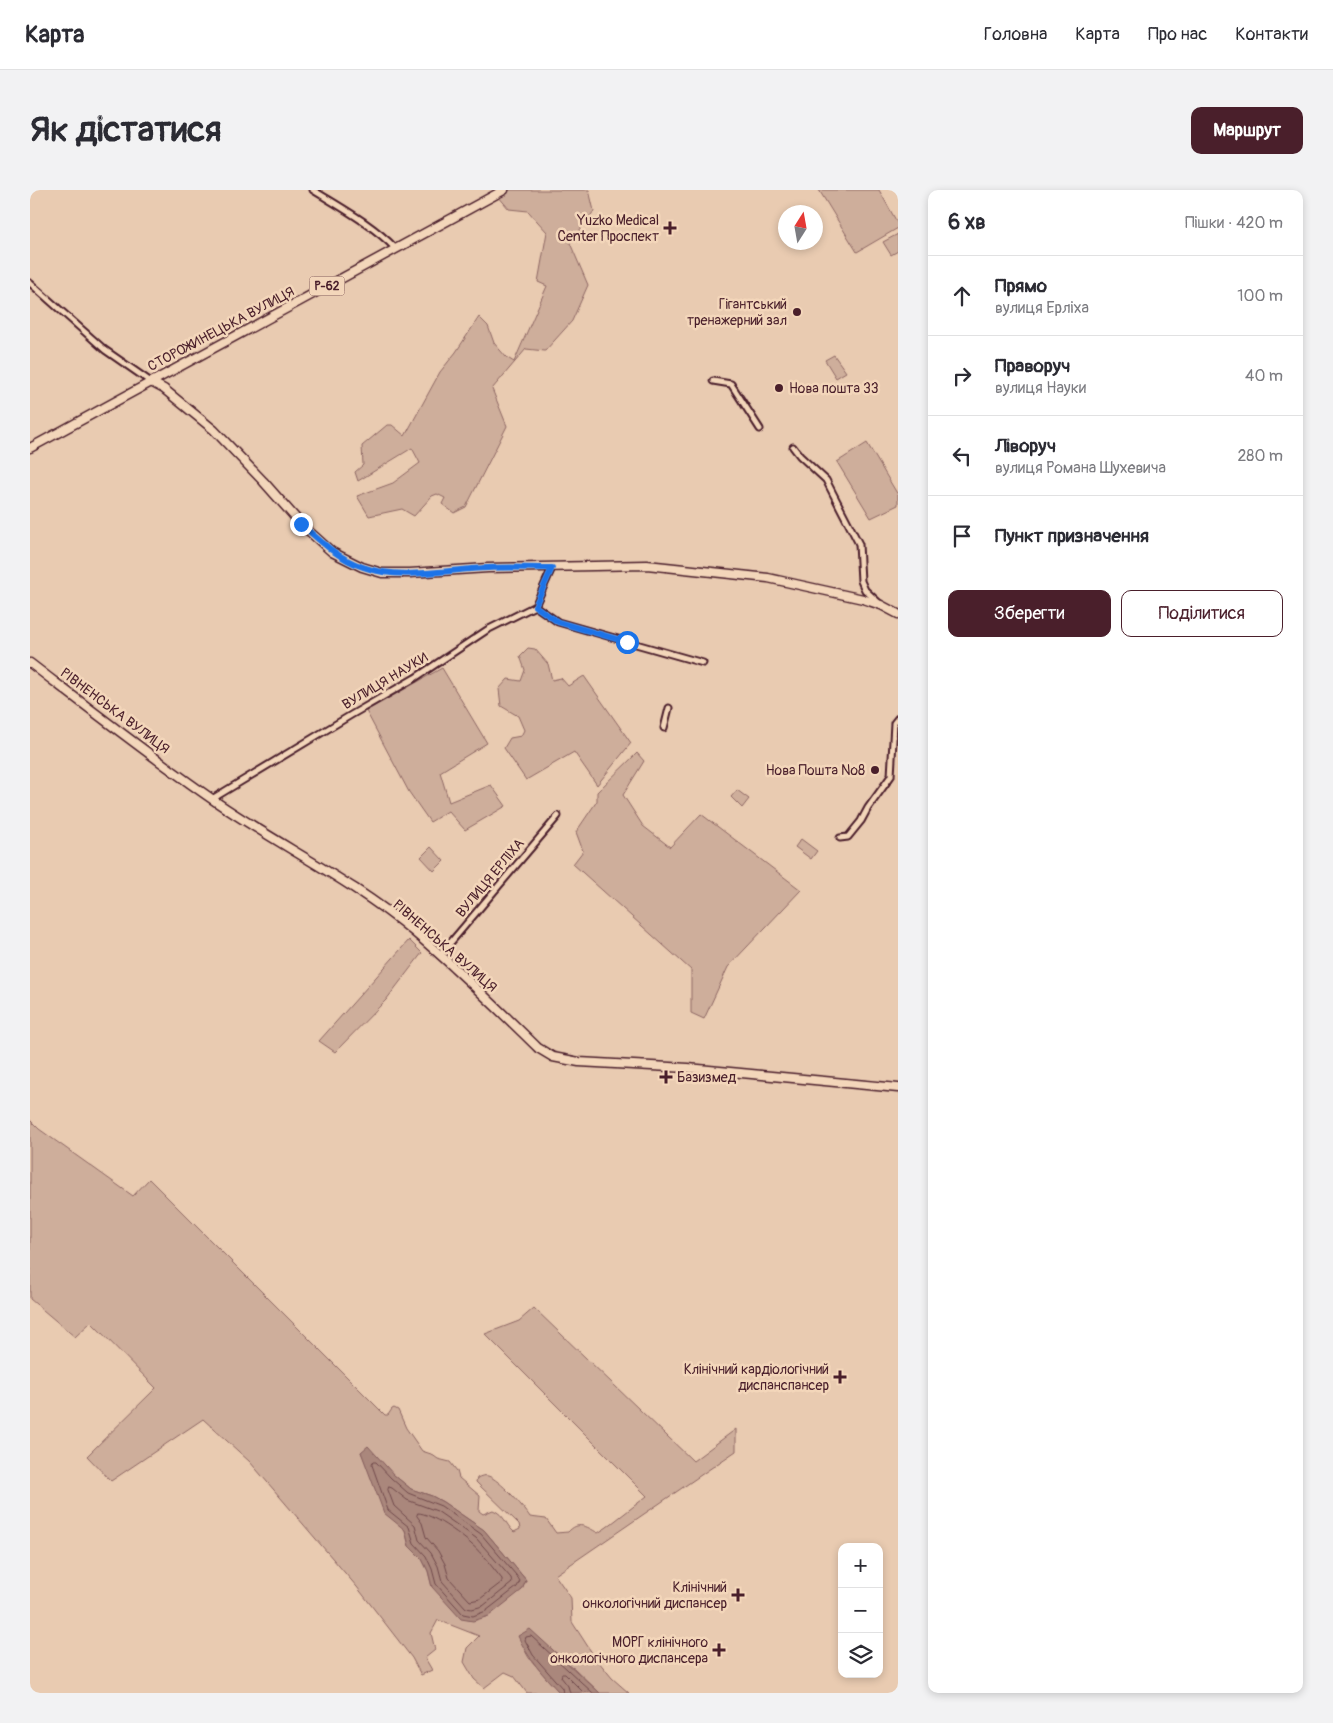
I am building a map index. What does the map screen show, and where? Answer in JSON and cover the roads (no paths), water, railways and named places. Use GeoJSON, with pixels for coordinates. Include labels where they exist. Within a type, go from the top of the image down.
{"type":"FeatureCollection","features":[{"type":"Feature","properties":{"kind":"street"},"geometry":{"type":"LineString","coordinates":[[313,190],[366,222],[396,249]]}},
{"type":"Feature","properties":{"kind":"street","name":"СТОРОЖИНЕЦЬКА ВУЛИЦЯ"},"geometry":{"type":"LineString","coordinates":[[30,448],[504,190]]}},
{"type":"Feature","properties":{"kind":"street"},"geometry":{"type":"LineString","coordinates":[[30,284],[105,350],[172,395],[214,430],[307,530],[332,552],[362,567],[382,573],[401,573],[488,568],[647,565],[768,578],[863,599],[881,605],[898,614]]}},
{"type":"Feature","properties":{"kind":"street"},"geometry":{"type":"LineString","coordinates":[[714,380],[731,384],[760,429]]}},
{"type":"Feature","properties":{"kind":"street"},"geometry":{"type":"LineString","coordinates":[[793,447],[826,480],[858,544],[861,581],[866,590],[881,605]]}},
{"type":"Feature","properties":{"kind":"street"},"geometry":{"type":"LineString","coordinates":[[552,568],[535,606],[558,622],[703,663]]}},
{"type":"Feature","properties":{"kind":"street","name":"ВУЛИЦЯ НАУКИ"},"geometry":{"type":"LineString","coordinates":[[212,799],[416,678],[487,630],[535,606]]}},
{"type":"Feature","properties":{"kind":"street","name":"РІВНЕНСЬКА ВУЛИЦЯ"},"geometry":{"type":"LineString","coordinates":[[30,663],[212,799],[264,833],[327,870],[374,901],[414,931],[538,1048],[553,1057],[579,1062],[688,1068],[898,1088]]}},
{"type":"Feature","properties":{"kind":"street"},"geometry":{"type":"LineString","coordinates":[[664,728],[669,708]]}},
{"type":"Feature","properties":{"kind":"street"},"geometry":{"type":"LineString","coordinates":[[840,838],[848,837],[891,776],[894,722],[898,718]]}},
{"type":"Feature","properties":{"kind":"street","name":"ВУЛИЦЯ ЕРЛІХА"},"geometry":{"type":"LineString","coordinates":[[440,955],[558,816]]}},
{"type":"Feature","properties":{"kind":"water"},"geometry":{"type":"Polygon","coordinates":[[[368,1446],[394,1475],[411,1489],[443,1502],[484,1530],[526,1580],[522,1590],[489,1616],[473,1621],[461,1619],[432,1587],[428,1571],[422,1559],[409,1546],[405,1530],[384,1513],[361,1452],[368,1446]]]}},
{"type":"Feature","properties":{"kind":"water"},"geometry":{"type":"Polygon","coordinates":[[[530,1629],[600,1693],[560,1693],[531,1659],[518,1636],[530,1629]]]}},
{"type":"Feature","properties":{"kind":"place","name":"Yuzko Medical Center Проспект"},"geometry":{"type":"Point","coordinates":[670,228]}},
{"type":"Feature","properties":{"kind":"place","name":"Гігантський тренажерний зал"},"geometry":{"type":"Point","coordinates":[797,312]}},
{"type":"Feature","properties":{"kind":"place","name":"Нова пошта 33"},"geometry":{"type":"Point","coordinates":[779,388]}},
{"type":"Feature","properties":{"kind":"place","name":"Нова Пошта №8"},"geometry":{"type":"Point","coordinates":[875,770]}},
{"type":"Feature","properties":{"kind":"place","name":"Базизмед"},"geometry":{"type":"Point","coordinates":[666,1077]}},
{"type":"Feature","properties":{"kind":"place","name":"Клінічний кардіологічний диспанспансер"},"geometry":{"type":"Point","coordinates":[840,1377]}},
{"type":"Feature","properties":{"kind":"place","name":"Клінічний онкологічний диспансер"},"geometry":{"type":"Point","coordinates":[738,1595]}},
{"type":"Feature","properties":{"kind":"place","name":"МОРГ клінічного онкологічного диспансера"},"geometry":{"type":"Point","coordinates":[719,1650]}}]}
